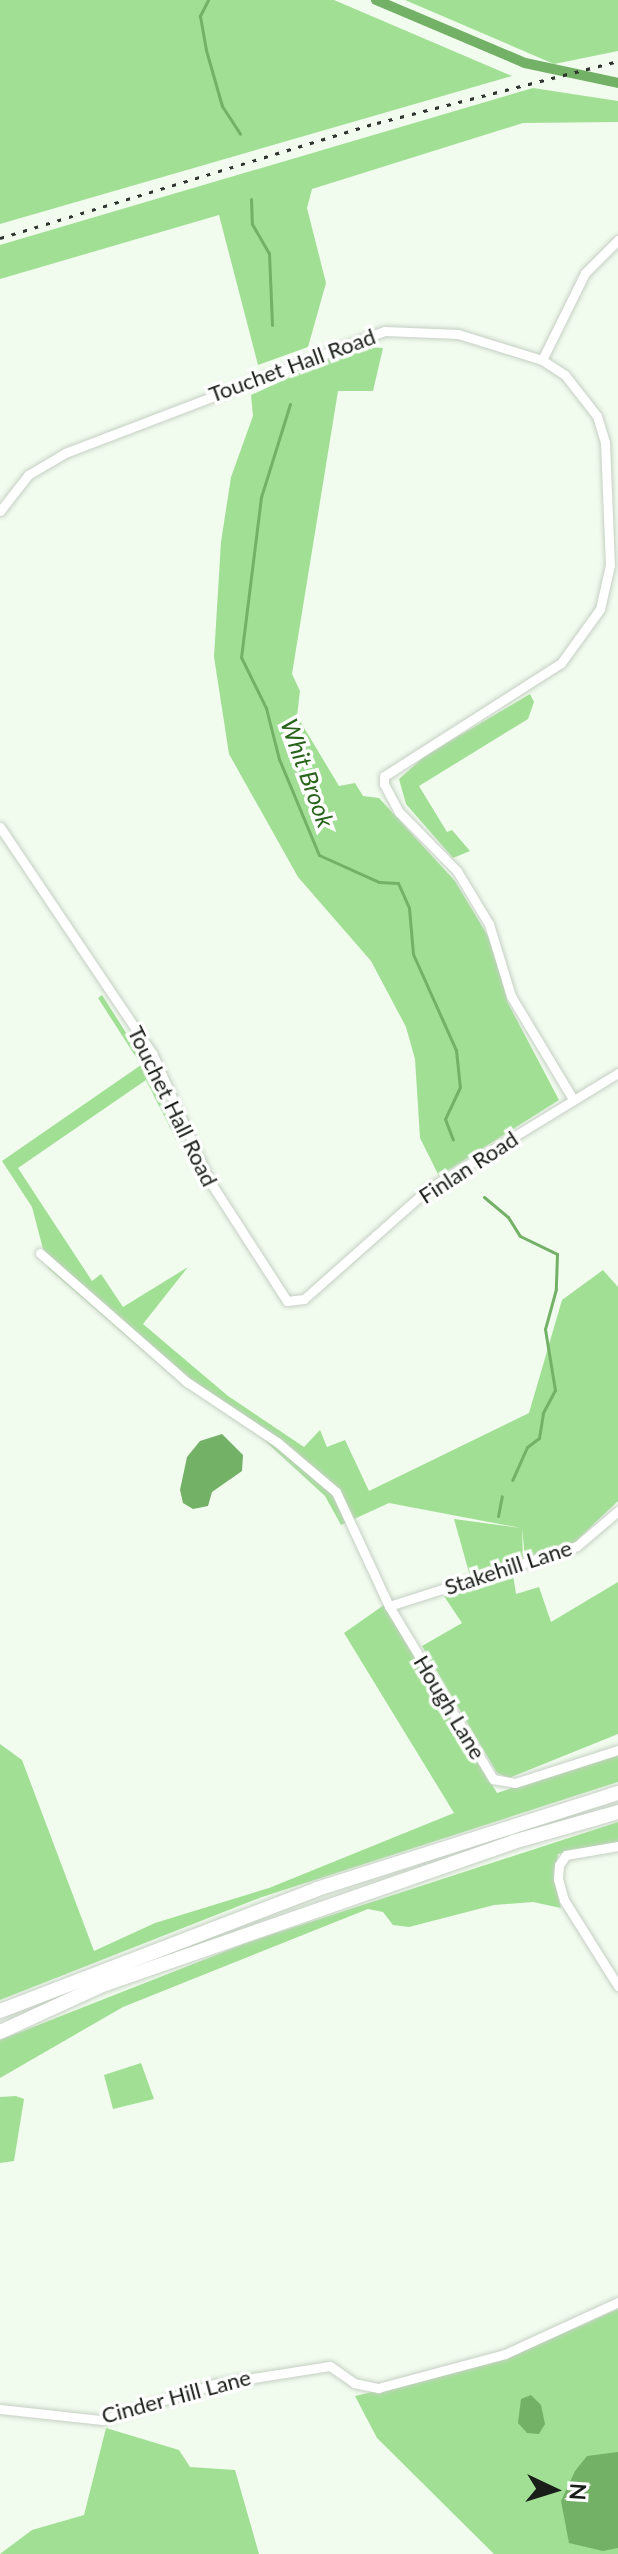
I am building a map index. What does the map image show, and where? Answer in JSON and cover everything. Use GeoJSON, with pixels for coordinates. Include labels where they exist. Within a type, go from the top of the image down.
{"type":"FeatureCollection","features":[{"type":"Feature","properties":{"kind":"highway"},"geometry":{"type":"LineString","coordinates":[[0,2011],[317,1889],[618,1793]]}},
{"type":"Feature","properties":{"kind":"highway"},"geometry":{"type":"LineString","coordinates":[[0,2032],[100,1986],[513,1842],[618,1812]]}},
{"type":"Feature","properties":{"kind":"street"},"geometry":{"type":"LineString","coordinates":[[542,360],[585,273],[618,240]]}},
{"type":"Feature","properties":{"kind":"street","name":"Touchet Hall Road"},"geometry":{"type":"LineString","coordinates":[[0,511],[28,475],[65,453],[385,331],[458,334],[542,360],[565,375],[597,416],[605,442],[610,565],[600,609],[578,644],[551,671],[384,776],[399,812],[457,871],[489,924],[511,996],[573,1099]]}},
{"type":"Feature","properties":{"kind":"street","name":"Touchet Hall Road"},"geometry":{"type":"LineString","coordinates":[[0,827],[152,1053],[209,1180],[275,1286],[292,1303]]}},
{"type":"Feature","properties":{"kind":"street","name":"Finlan Road"},"geometry":{"type":"LineString","coordinates":[[292,1303],[304,1299],[428,1189],[618,1073]]}},
{"type":"Feature","properties":{"kind":"street","name":"Hough Lane"},"geometry":{"type":"LineString","coordinates":[[40,1253],[187,1382],[277,1442],[336,1492],[389,1606],[493,1779],[515,1783],[618,1750]]}},
{"type":"Feature","properties":{"kind":"street","name":"Stakehill Lane"},"geometry":{"type":"LineString","coordinates":[[389,1606],[577,1546],[618,1511]]}},
{"type":"Feature","properties":{"kind":"street"},"geometry":{"type":"LineString","coordinates":[[618,1846],[566,1855],[559,1865],[558,1879],[564,1900],[618,1986]]}},
{"type":"Feature","properties":{"kind":"street","name":"Cinder Hill Lane"},"geometry":{"type":"LineString","coordinates":[[0,2409],[102,2420],[215,2384],[330,2366],[354,2383],[378,2388],[505,2354],[618,2302]]}},
{"type":"Feature","properties":{"kind":"shaded area"},"geometry":{"type":"Polygon","coordinates":[[[0,0],[334,0],[512,76],[0,224],[0,0]]]}},
{"type":"Feature","properties":{"kind":"shaded area"},"geometry":{"type":"Polygon","coordinates":[[[405,0],[618,0],[618,51],[554,64],[405,0]]]}},
{"type":"Feature","properties":{"kind":"shaded area"},"geometry":{"type":"Polygon","coordinates":[[[533,88],[618,101],[618,122],[523,123],[312,189],[307,208],[326,283],[308,347],[258,365],[219,215],[0,279],[0,245],[533,88]]]}},
{"type":"Feature","properties":{"kind":"shaded area"},"geometry":{"type":"Polygon","coordinates":[[[370,347],[383,348],[373,391],[338,391],[292,674],[300,691],[297,716],[339,786],[355,783],[363,796],[379,798],[455,881],[491,941],[508,1003],[559,1100],[439,1176],[420,1138],[415,1059],[406,1027],[371,961],[298,877],[229,754],[214,657],[221,542],[231,477],[253,416],[251,395],[341,354],[370,347]]]}},
{"type":"Feature","properties":{"kind":"shaded area"},"geometry":{"type":"Polygon","coordinates":[[[530,694],[534,702],[528,719],[419,786],[447,832],[452,830],[470,851],[453,858],[406,804],[399,779],[425,756],[530,694]]]}},
{"type":"Feature","properties":{"kind":"shaded area"},"geometry":{"type":"Polygon","coordinates":[[[102,995],[144,1061],[178,1144],[146,1080],[18,1168],[92,1281],[101,1274],[123,1307],[188,1267],[143,1324],[228,1396],[304,1447],[320,1430],[327,1447],[345,1440],[369,1491],[529,1413],[562,1300],[603,1270],[618,1287],[618,1501],[573,1544],[525,1559],[522,1528],[523,1559],[470,1576],[454,1519],[521,1528],[389,1503],[341,1525],[325,1496],[262,1438],[177,1380],[48,1268],[32,1207],[2,1161],[141,1065],[98,998],[102,995]]]}},
{"type":"Feature","properties":{"kind":"shaded area"},"geometry":{"type":"Polygon","coordinates":[[[222,1434],[243,1455],[242,1471],[212,1492],[208,1506],[193,1509],[183,1503],[180,1490],[187,1457],[200,1441],[222,1434]]]}},
{"type":"Feature","properties":{"kind":"shaded area"},"geometry":{"type":"Polygon","coordinates":[[[513,1575],[516,1594],[539,1587],[551,1622],[618,1582],[618,1734],[509,1778],[497,1773],[422,1646],[462,1623],[444,1596],[513,1575]]]}},
{"type":"Feature","properties":{"kind":"shaded area"},"geometry":{"type":"Polygon","coordinates":[[[384,1605],[497,1793],[618,1753],[618,1782],[262,1897],[0,2000],[0,1744],[22,1760],[94,1951],[155,1923],[269,1888],[454,1813],[344,1633],[384,1605]]]}},
{"type":"Feature","properties":{"kind":"shaded area"},"geometry":{"type":"Polygon","coordinates":[[[618,1822],[618,1842],[558,1854],[554,1880],[561,1908],[533,1902],[494,1905],[409,1927],[393,1925],[383,1912],[368,1909],[123,2007],[0,2078],[0,2040],[249,1942],[618,1822]]]}},
{"type":"Feature","properties":{"kind":"shaded area"},"geometry":{"type":"Polygon","coordinates":[[[141,2063],[154,2099],[113,2109],[104,2075],[141,2063]]]}},
{"type":"Feature","properties":{"kind":"shaded area"},"geometry":{"type":"Polygon","coordinates":[[[0,2097],[24,2099],[14,2161],[0,2163],[0,2097]]]}},
{"type":"Feature","properties":{"kind":"shaded area"},"geometry":{"type":"Polygon","coordinates":[[[618,2309],[618,2554],[494,2554],[377,2438],[355,2396],[501,2361],[618,2309]]]}},
{"type":"Feature","properties":{"kind":"shaded area"},"geometry":{"type":"Polygon","coordinates":[[[531,2395],[541,2405],[545,2424],[539,2434],[527,2433],[518,2423],[521,2399],[531,2395]]]}},
{"type":"Feature","properties":{"kind":"shaded area"},"geometry":{"type":"Polygon","coordinates":[[[106,2428],[179,2450],[190,2467],[235,2470],[259,2554],[0,2554],[32,2530],[84,2515],[106,2428]]]}},
{"type":"Feature","properties":{"kind":"shaded area"},"geometry":{"type":"Polygon","coordinates":[[[618,2452],[618,2548],[603,2551],[569,2543],[561,2501],[575,2471],[587,2456],[618,2452]]]}},
{"type":"Feature","properties":{"kind":"waterway","name":"Whit Brook"},"geometry":{"type":"LineString","coordinates":[[208,0],[200,16],[206,50],[222,106],[240,134]]}},
{"type":"Feature","properties":{"kind":"waterway"},"geometry":{"type":"LineString","coordinates":[[376,0],[525,63],[618,83]]}},
{"type":"Feature","properties":{"kind":"waterway","name":"Whit Brook"},"geometry":{"type":"LineString","coordinates":[[251,199],[252,224],[269,253],[272,325]]}},
{"type":"Feature","properties":{"kind":"waterway","name":"Whit Brook"},"geometry":{"type":"LineString","coordinates":[[290,404],[261,497],[241,657],[266,708],[279,759],[319,855],[379,882],[398,883],[409,908],[413,954],[456,1050],[460,1087],[445,1119],[453,1140]]}},
{"type":"Feature","properties":{"kind":"waterway","name":"Whit Brook"},"geometry":{"type":"LineString","coordinates":[[484,1197],[508,1217],[520,1236],[557,1254],[556,1289],[545,1329],[555,1390],[543,1413],[539,1438],[527,1447],[512,1480]]}},
{"type":"Feature","properties":{"kind":"waterway","name":"Whit Brook"},"geometry":{"type":"LineString","coordinates":[[498,1516],[502,1496]]}},
{"type":"Feature","properties":{"kind":"railway"},"geometry":{"type":"LineString","coordinates":[[0,238],[377,123],[618,61]]}}]}
